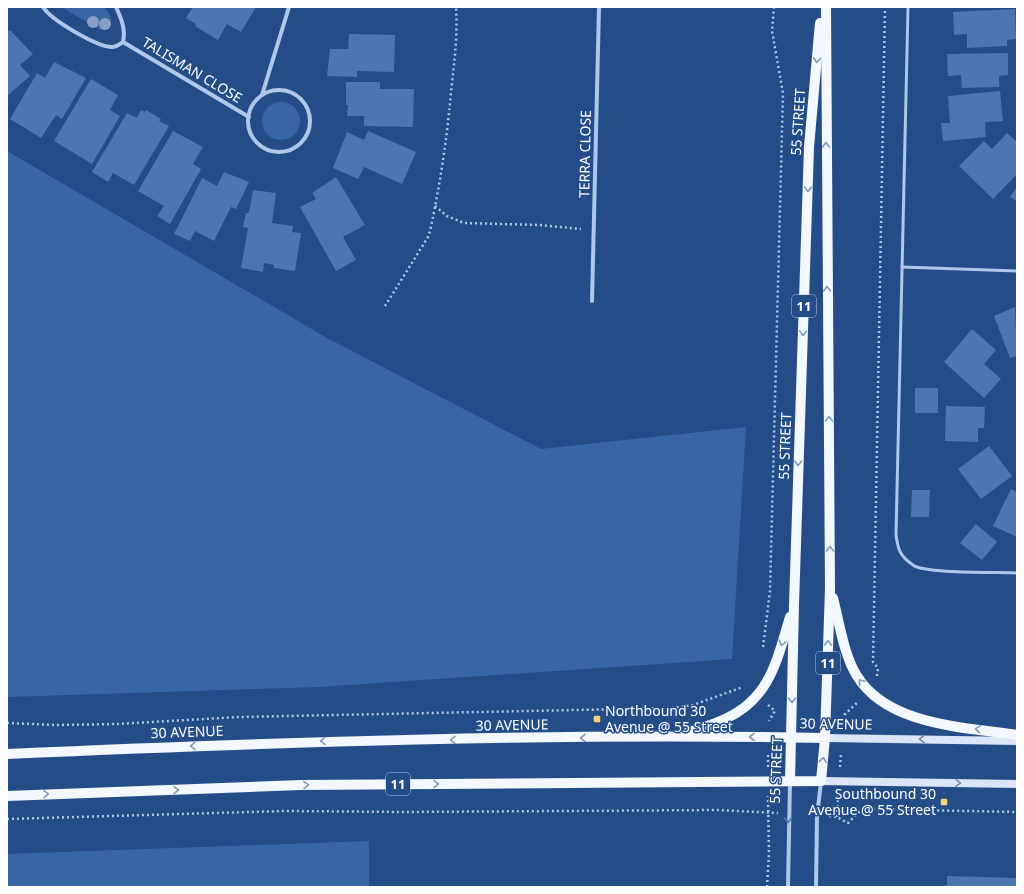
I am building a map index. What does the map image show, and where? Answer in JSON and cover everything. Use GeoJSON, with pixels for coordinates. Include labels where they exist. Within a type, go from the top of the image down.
{"type":"FeatureCollection","features":[{"type":"Feature","properties":{"kind":"main road","name":"55 STREET"},"geometry":{"type":"LineString","coordinates":[[790,781],[794,605],[809,147],[821,7]]}},
{"type":"Feature","properties":{"kind":"main road","name":"55 STREET"},"geometry":{"type":"LineString","coordinates":[[821,781],[825,738],[830,588],[826,7]]}},
{"type":"Feature","properties":{"kind":"main road"},"geometry":{"type":"LineString","coordinates":[[830,588],[850,660],[857,676],[869,691],[882,702],[910,716],[1017,735]]}},
{"type":"Feature","properties":{"kind":"main road"},"geometry":{"type":"LineString","coordinates":[[678,737],[725,719],[746,706],[758,696],[773,672],[794,605]]}},
{"type":"Feature","properties":{"kind":"main road","name":"30 AVENUE"},"geometry":{"type":"LineString","coordinates":[[7,754],[297,741],[791,737],[1017,741]]}},
{"type":"Feature","properties":{"kind":"main road"},"geometry":{"type":"LineString","coordinates":[[821,781],[1017,784]]}},
{"type":"Feature","properties":{"kind":"main road","name":"11"},"geometry":{"type":"LineString","coordinates":[[7,796],[301,785],[821,781]]}},
{"type":"Feature","properties":{"kind":"street","name":"TALISMAN CLOSE"},"geometry":{"type":"LineString","coordinates":[[43,7],[53,18],[102,46],[114,47],[123,42]]}},
{"type":"Feature","properties":{"kind":"street","name":"TALISMAN CLOSE"},"geometry":{"type":"LineString","coordinates":[[116,7],[122,23],[123,42]]}},
{"type":"Feature","properties":{"kind":"street","name":"TALISMAN CLOSE"},"geometry":{"type":"LineString","coordinates":[[262,95],[289,7]]}},
{"type":"Feature","properties":{"kind":"street","name":"TERRA CLOSE"},"geometry":{"type":"LineString","coordinates":[[592,301],[599,7]]}},
{"type":"Feature","properties":{"kind":"street","name":"TALISMAN CLOSE"},"geometry":{"type":"LineString","coordinates":[[123,42],[249,117]]}},
{"type":"Feature","properties":{"kind":"street"},"geometry":{"type":"LineString","coordinates":[[283,90],[292,93],[301,99],[307,108],[310,118],[310,128],[306,138],[298,146],[289,151],[279,152],[268,150],[260,145],[253,137],[249,127],[249,117],[251,108],[262,95],[272,91],[283,90]]}},
{"type":"Feature","properties":{"kind":"street","name":"55 STREET"},"geometry":{"type":"LineString","coordinates":[[788,887],[790,781]]}},
{"type":"Feature","properties":{"kind":"street","name":"55 STREET"},"geometry":{"type":"LineString","coordinates":[[816,887],[817,816],[821,781]]}},
{"type":"Feature","properties":{"kind":"lane"},"geometry":{"type":"LineString","coordinates":[[908,7],[896,535],[898,551],[914,567],[941,571],[1017,573]]}},
{"type":"Feature","properties":{"kind":"lane"},"geometry":{"type":"LineString","coordinates":[[902,267],[1017,271]]}},
{"type":"Feature","properties":{"kind":"path"},"geometry":{"type":"LineString","coordinates":[[385,306],[428,237],[435,206],[450,117],[456,37],[456,7]]}},
{"type":"Feature","properties":{"kind":"path"},"geometry":{"type":"LineString","coordinates":[[761,654],[770,591],[783,93],[772,31],[774,7]]}},
{"type":"Feature","properties":{"kind":"path"},"geometry":{"type":"LineString","coordinates":[[837,817],[844,714],[877,682],[878,668],[873,662],[885,7]]}},
{"type":"Feature","properties":{"kind":"path"},"geometry":{"type":"LineString","coordinates":[[435,206],[448,216],[464,224],[540,225],[594,230]]}},
{"type":"Feature","properties":{"kind":"path"},"geometry":{"type":"LineString","coordinates":[[7,723],[56,725],[109,724],[239,717],[672,708],[693,706],[745,686],[758,696]]}},
{"type":"Feature","properties":{"kind":"path"},"geometry":{"type":"LineString","coordinates":[[817,816],[837,817],[848,823],[860,811],[869,809],[1017,812]]}},
{"type":"Feature","properties":{"kind":"path"},"geometry":{"type":"LineString","coordinates":[[7,820],[285,811],[719,810],[767,812],[769,853],[767,887]]}},
{"type":"Feature","properties":{"kind":"shaded area"},"geometry":{"type":"Polygon","coordinates":[[[61,7],[104,7],[111,18],[110,26],[107,29],[101,30],[61,7]]]}},
{"type":"Feature","properties":{"kind":"shaded area"},"geometry":{"type":"Polygon","coordinates":[[[277,102],[285,102],[292,105],[297,110],[300,121],[297,132],[292,137],[285,140],[277,140],[270,137],[265,132],[262,125],[262,117],[265,110],[270,105],[277,102]]]}},
{"type":"Feature","properties":{"kind":"shaded area"},"geometry":{"type":"Polygon","coordinates":[[[7,151],[327,338],[541,449],[746,427],[732,659],[319,687],[7,697],[7,151]]]}},
{"type":"Feature","properties":{"kind":"shaded area"},"geometry":{"type":"Polygon","coordinates":[[[369,841],[369,887],[7,887],[7,854],[369,841]]]}},
{"type":"Feature","properties":{"kind":"building"},"geometry":{"type":"Polygon","coordinates":[[[193,7],[256,7],[241,32],[227,24],[218,40],[195,26],[196,24],[186,18],[193,7]]]}},
{"type":"Feature","properties":{"kind":"building"},"geometry":{"type":"Polygon","coordinates":[[[1015,9],[1016,39],[1007,40],[1007,46],[967,48],[967,34],[954,35],[953,12],[1015,9]]]}},
{"type":"Feature","properties":{"kind":"building"},"geometry":{"type":"Polygon","coordinates":[[[10,30],[33,54],[20,65],[30,76],[7,96],[7,32],[10,30]]]}},
{"type":"Feature","properties":{"kind":"building"},"geometry":{"type":"Polygon","coordinates":[[[349,34],[395,35],[394,72],[357,71],[357,77],[327,76],[330,49],[348,49],[349,34]]]}},
{"type":"Feature","properties":{"kind":"building"},"geometry":{"type":"Polygon","coordinates":[[[1008,53],[1008,75],[999,76],[999,87],[962,88],[961,75],[948,76],[947,54],[1008,53]]]}},
{"type":"Feature","properties":{"kind":"building"},"geometry":{"type":"Polygon","coordinates":[[[54,62],[86,78],[62,119],[56,115],[41,138],[10,119],[37,73],[45,78],[54,62]]]}},
{"type":"Feature","properties":{"kind":"building"},"geometry":{"type":"Polygon","coordinates":[[[91,79],[118,95],[110,110],[120,116],[92,164],[54,141],[91,79]]]}},
{"type":"Feature","properties":{"kind":"building"},"geometry":{"type":"Polygon","coordinates":[[[346,82],[380,82],[380,89],[414,89],[413,127],[364,126],[364,116],[347,116],[348,105],[346,105],[346,82]]]}},
{"type":"Feature","properties":{"kind":"building"},"geometry":{"type":"Polygon","coordinates":[[[1000,91],[1003,121],[985,122],[986,137],[943,141],[941,123],[950,123],[948,96],[1000,91]]]}},
{"type":"Feature","properties":{"kind":"building"},"geometry":{"type":"Polygon","coordinates":[[[141,110],[145,112],[146,110],[161,119],[159,121],[169,126],[134,185],[113,173],[108,182],[92,172],[127,113],[137,118],[141,110]]]}},
{"type":"Feature","properties":{"kind":"building"},"geometry":{"type":"Polygon","coordinates":[[[173,131],[203,147],[193,164],[201,169],[170,224],[157,216],[164,206],[138,191],[173,131]]]}},
{"type":"Feature","properties":{"kind":"building"},"geometry":{"type":"Polygon","coordinates":[[[368,131],[416,152],[402,184],[364,167],[358,179],[333,168],[347,132],[364,140],[368,131]]]}},
{"type":"Feature","properties":{"kind":"building"},"geometry":{"type":"Polygon","coordinates":[[[1007,133],[1017,142],[1017,174],[993,199],[959,166],[984,141],[992,149],[1007,133]]]}},
{"type":"Feature","properties":{"kind":"building"},"geometry":{"type":"Polygon","coordinates":[[[224,172],[249,182],[236,209],[231,207],[214,241],[195,231],[190,241],[174,234],[202,178],[217,186],[224,172]]]}},
{"type":"Feature","properties":{"kind":"building"},"geometry":{"type":"Polygon","coordinates":[[[336,177],[365,225],[343,237],[356,260],[336,271],[300,207],[316,199],[312,193],[336,177]]]}},
{"type":"Feature","properties":{"kind":"building"},"geometry":{"type":"Polygon","coordinates":[[[1017,187],[1017,201],[1010,197],[1017,187]]]}},
{"type":"Feature","properties":{"kind":"building"},"geometry":{"type":"Polygon","coordinates":[[[253,190],[276,193],[272,223],[293,226],[292,232],[301,233],[295,271],[274,268],[274,265],[264,263],[263,272],[241,268],[248,228],[243,227],[246,213],[249,213],[253,190]]]}},
{"type":"Feature","properties":{"kind":"building"},"geometry":{"type":"Polygon","coordinates":[[[1015,307],[1017,356],[1010,358],[994,316],[1015,307]]]}},
{"type":"Feature","properties":{"kind":"building"},"geometry":{"type":"Polygon","coordinates":[[[972,329],[996,350],[984,364],[1001,379],[984,398],[944,362],[972,329]]]}},
{"type":"Feature","properties":{"kind":"building"},"geometry":{"type":"Polygon","coordinates":[[[915,388],[938,388],[938,413],[915,413],[915,388]]]}},
{"type":"Feature","properties":{"kind":"building"},"geometry":{"type":"Polygon","coordinates":[[[946,406],[985,407],[984,428],[978,428],[978,442],[945,441],[946,406]]]}},
{"type":"Feature","properties":{"kind":"building"},"geometry":{"type":"Polygon","coordinates":[[[989,446],[1012,476],[981,499],[958,469],[989,446]]]}},
{"type":"Feature","properties":{"kind":"building"},"geometry":{"type":"Polygon","coordinates":[[[1011,489],[1017,492],[1017,537],[993,526],[1011,489]]]}},
{"type":"Feature","properties":{"kind":"building"},"geometry":{"type":"Polygon","coordinates":[[[912,490],[930,490],[929,517],[911,517],[912,490]]]}},
{"type":"Feature","properties":{"kind":"building"},"geometry":{"type":"Polygon","coordinates":[[[976,524],[997,542],[982,560],[960,543],[976,524]]]}},
{"type":"Feature","properties":{"kind":"building"},"geometry":{"type":"Polygon","coordinates":[[[947,876],[1017,878],[1017,887],[936,887],[947,885],[947,876]]]}},
{"type":"Feature","properties":{"kind":"place","name":"Northbound 30 Avenue @ 55 Street"},"geometry":{"type":"Point","coordinates":[597,719]}},
{"type":"Feature","properties":{"kind":"place","name":"Southbound 30 Avenue @ 55 Street"},"geometry":{"type":"Point","coordinates":[944,802]}}]}
